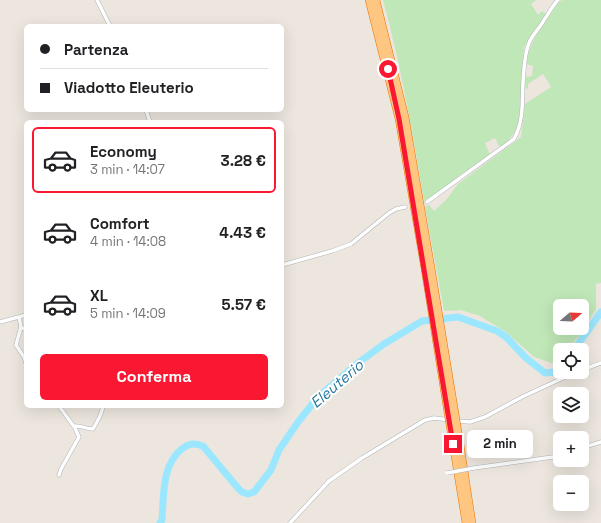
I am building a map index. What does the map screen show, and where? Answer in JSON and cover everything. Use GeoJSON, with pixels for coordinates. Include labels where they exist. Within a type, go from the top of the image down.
{"type":"FeatureCollection","features":[{"type":"Feature","properties":{"kind":"highway"},"geometry":{"type":"LineString","coordinates":[[369,0],[399,119],[428,269]]}},
{"type":"Feature","properties":{"kind":"highway"},"geometry":{"type":"LineString","coordinates":[[376,0],[405,117],[456,444],[466,523]]}},
{"type":"Feature","properties":{"kind":"highway"},"geometry":{"type":"LineString","coordinates":[[456,444],[472,523]]}},
{"type":"Feature","properties":{"kind":"street"},"geometry":{"type":"LineString","coordinates":[[98,0],[109,24]]}},
{"type":"Feature","properties":{"kind":"street"},"geometry":{"type":"LineString","coordinates":[[427,202],[514,139],[520,129],[525,60],[529,42],[553,5],[558,0]]}},
{"type":"Feature","properties":{"kind":"street"},"geometry":{"type":"LineString","coordinates":[[284,265],[351,244],[389,213],[396,209],[405,207]]}},
{"type":"Feature","properties":{"kind":"street"},"geometry":{"type":"LineString","coordinates":[[0,322],[24,316]]}},
{"type":"Feature","properties":{"kind":"street"},"geometry":{"type":"LineString","coordinates":[[19,317],[21,327],[16,345],[24,357]]}},
{"type":"Feature","properties":{"kind":"street"},"geometry":{"type":"LineString","coordinates":[[589,367],[601,363]]}},
{"type":"Feature","properties":{"kind":"street"},"geometry":{"type":"LineString","coordinates":[[290,523],[329,482],[362,458],[425,420],[434,418],[470,422],[485,417],[522,397],[561,379]]}},
{"type":"Feature","properties":{"kind":"street"},"geometry":{"type":"LineString","coordinates":[[59,475],[79,437],[74,426],[60,408]]}},
{"type":"Feature","properties":{"kind":"street"},"geometry":{"type":"LineString","coordinates":[[74,426],[79,425],[93,429],[103,408]]}},
{"type":"Feature","properties":{"kind":"street"},"geometry":{"type":"LineString","coordinates":[[589,446],[601,442]]}},
{"type":"Feature","properties":{"kind":"street"},"geometry":{"type":"LineString","coordinates":[[447,473],[553,457]]}},
{"type":"Feature","properties":{"kind":"green space"},"geometry":{"type":"Polygon","coordinates":[[[383,0],[536,0],[531,4],[538,15],[542,11],[546,14],[524,47],[519,123],[514,134],[500,148],[495,138],[485,143],[490,155],[461,174],[444,189],[424,201],[406,100],[383,0]]]}},
{"type":"Feature","properties":{"kind":"green space"},"geometry":{"type":"Polygon","coordinates":[[[563,0],[601,0],[601,283],[596,284],[596,309],[589,320],[589,299],[553,299],[553,335],[580,335],[572,343],[553,343],[552,363],[534,357],[506,332],[480,316],[461,310],[444,311],[425,207],[429,205],[434,211],[446,200],[458,184],[521,137],[525,104],[551,87],[543,74],[528,84],[528,88],[525,89],[526,77],[532,76],[533,66],[526,64],[528,55],[539,31],[559,2],[563,0]]]}},
{"type":"Feature","properties":{"kind":"waterway","name":"Eleuterio"},"geometry":{"type":"LineString","coordinates":[[579,343],[601,312]]}},
{"type":"Feature","properties":{"kind":"waterway","name":"Eleuterio"},"geometry":{"type":"LineString","coordinates":[[160,523],[162,520],[167,472],[176,455],[183,448],[193,444],[203,446],[242,492],[248,494],[254,492],[271,470],[279,450],[298,422],[318,397],[358,363],[384,344],[422,321],[458,317],[497,331],[506,337],[526,358],[545,373],[553,372]]}},
{"type":"Feature","properties":{"kind":"route"},"geometry":{"type":"LineString","coordinates":[[388,69],[399,119],[453,444]]}}]}
